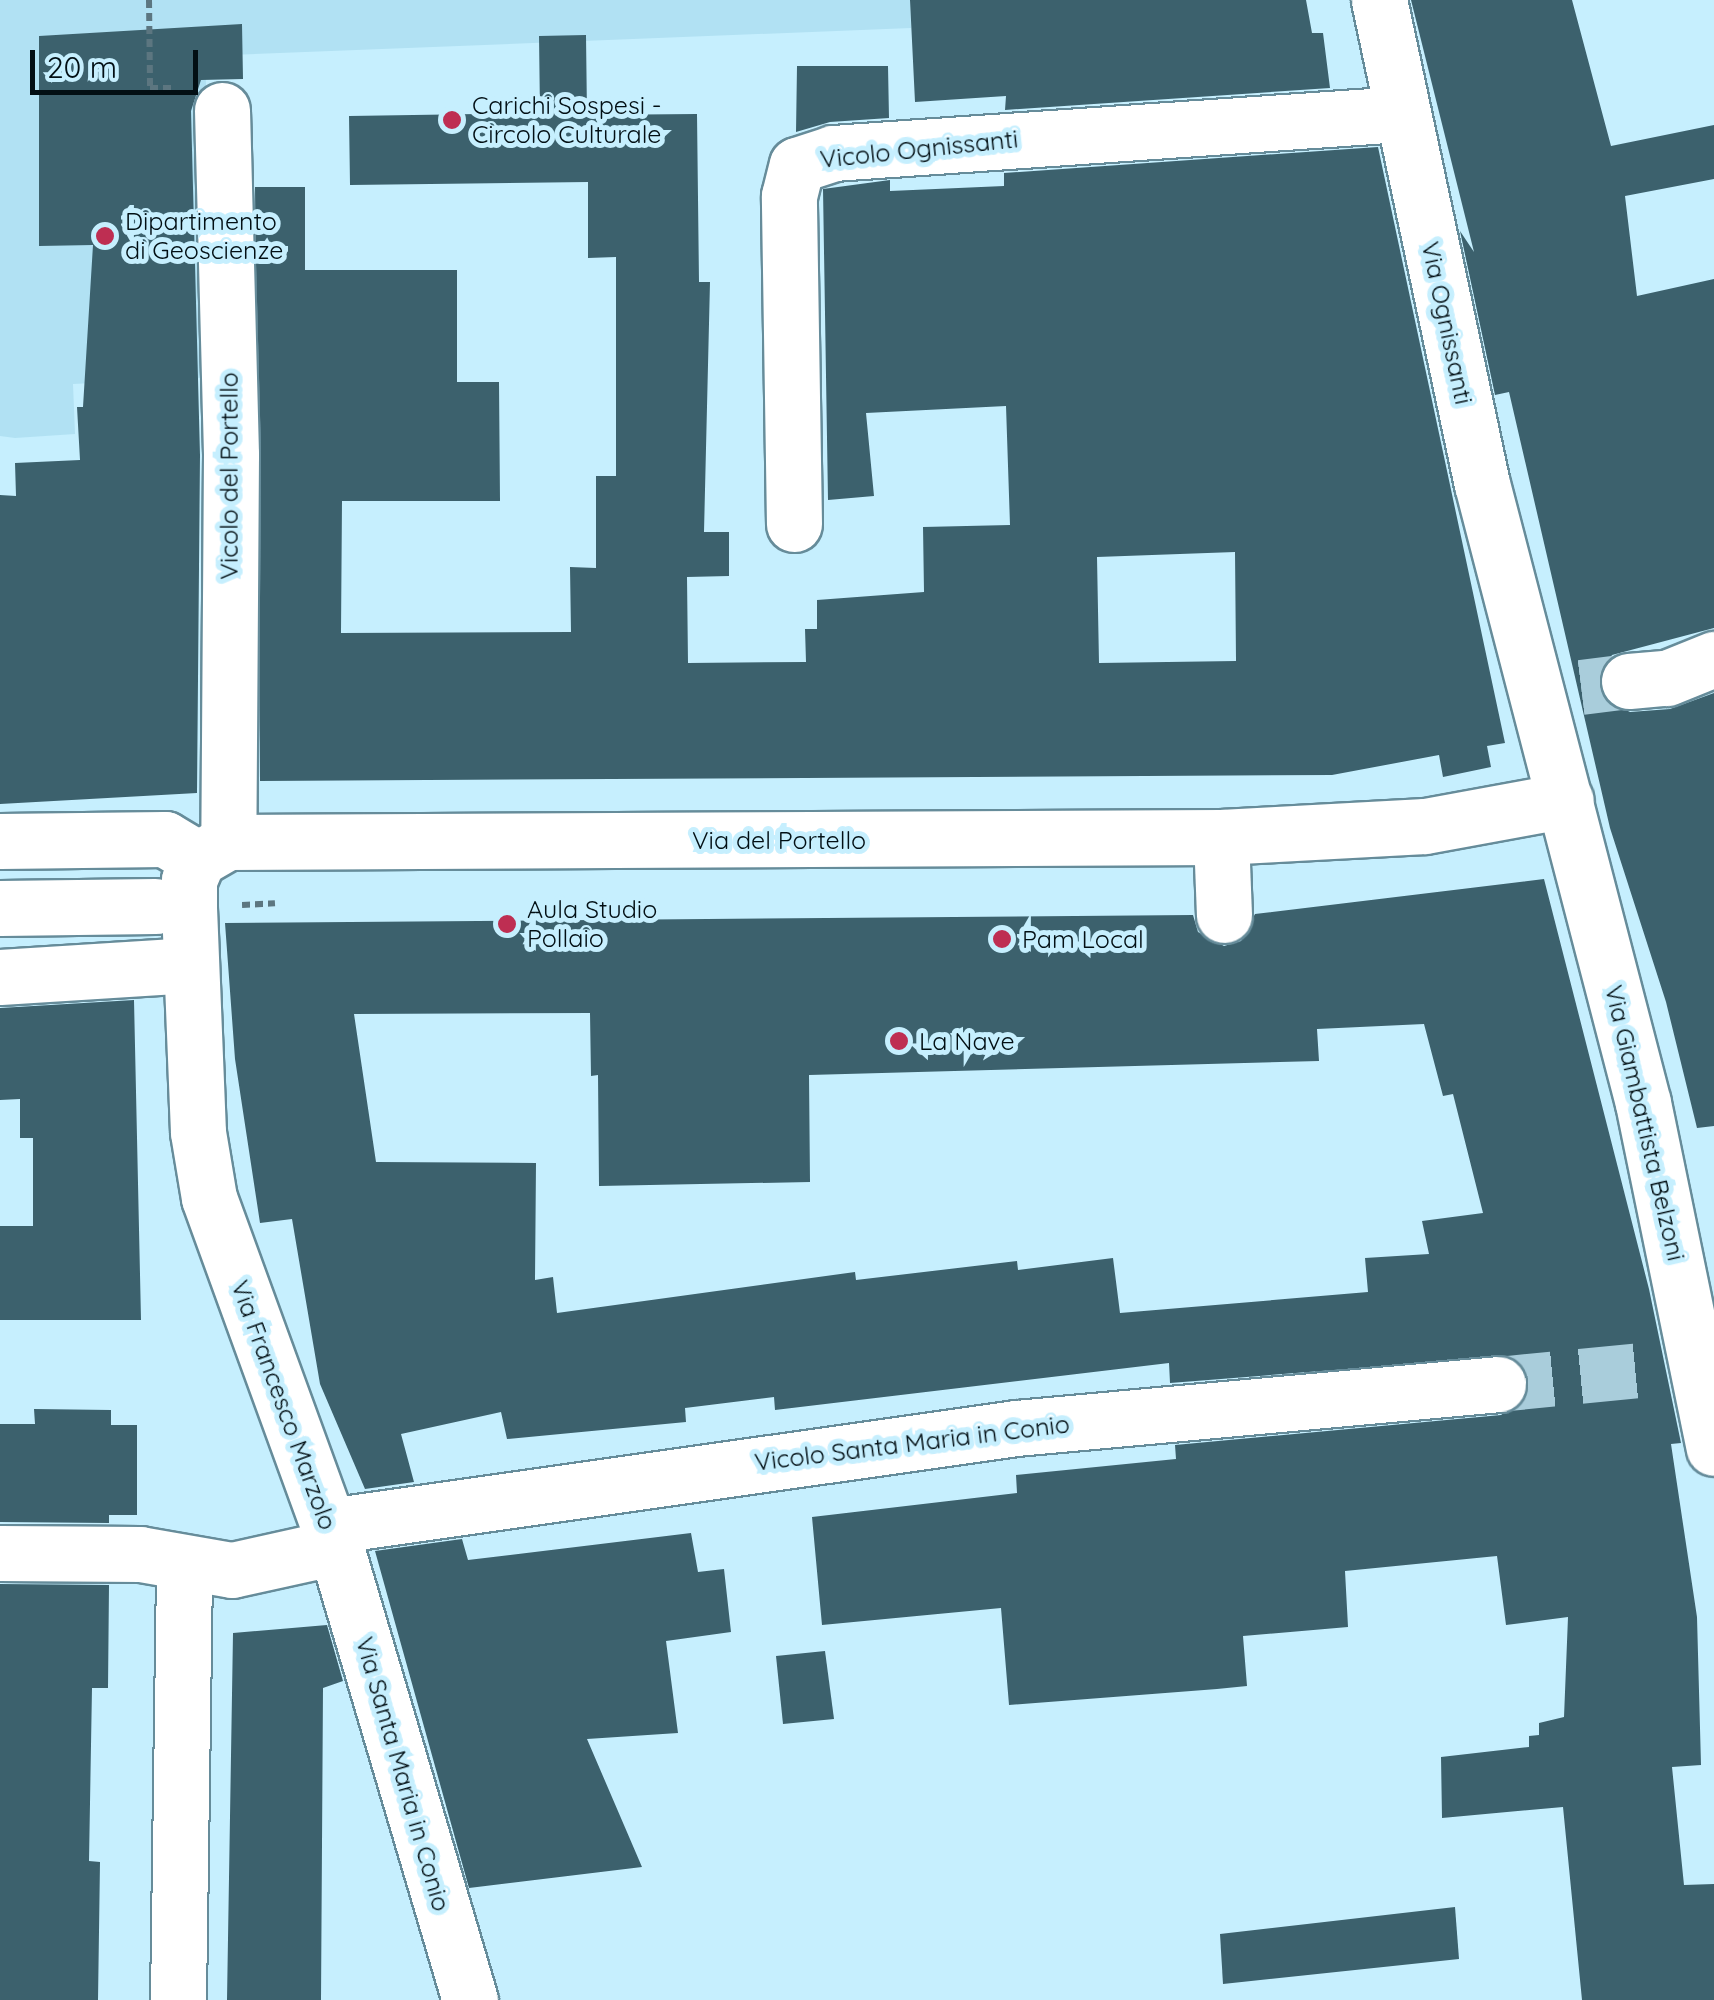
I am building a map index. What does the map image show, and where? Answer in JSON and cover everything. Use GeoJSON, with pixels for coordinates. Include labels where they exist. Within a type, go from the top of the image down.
{"type":"FeatureCollection","features":[{"type":"Feature","properties":{"kind":"street","name":"Via Ognissanti"},"geometry":{"type":"LineString","coordinates":[[1379,0],[1482,484],[1526,644],[1583,689]]}},
{"type":"Feature","properties":{"kind":"street","name":"Vicolo del Portello"},"geometry":{"type":"LineString","coordinates":[[213,850],[231,454],[222,110]]}},
{"type":"Feature","properties":{"kind":"street","name":"Vicolo Ognissanti"},"geometry":{"type":"LineString","coordinates":[[794,524],[789,196],[797,165],[833,153],[1401,114]]}},
{"type":"Feature","properties":{"kind":"street"},"geometry":{"type":"LineString","coordinates":[[1583,689],[1667,678],[1714,659]]}},
{"type":"Feature","properties":{"kind":"street","name":"Via Giambattista Belzoni"},"geometry":{"type":"LineString","coordinates":[[1583,689],[1566,800],[1680,1365],[1714,1448]]}},
{"type":"Feature","properties":{"kind":"street","name":"Via del Portello"},"geometry":{"type":"LineString","coordinates":[[0,841],[165,839],[213,850],[1221,837],[1425,826],[1566,800]]}},
{"type":"Feature","properties":{"kind":"street"},"geometry":{"type":"LineString","coordinates":[[1221,837],[1224,915]]}},
{"type":"Feature","properties":{"kind":"street","name":"Via Francesco Marzolo"},"geometry":{"type":"LineString","coordinates":[[0,1553],[140,1554],[232,1570],[332,1536],[209,1198],[198,1132],[189,880],[213,850]]}},
{"type":"Feature","properties":{"kind":"street"},"geometry":{"type":"LineString","coordinates":[[0,908],[155,906]]}},
{"type":"Feature","properties":{"kind":"street"},"geometry":{"type":"LineString","coordinates":[[0,977],[191,964]]}},
{"type":"Feature","properties":{"kind":"street","name":"Vicolo Santa Maria in Conio"},"geometry":{"type":"LineString","coordinates":[[332,1536],[1016,1428],[1498,1384]]}},
{"type":"Feature","properties":{"kind":"street","name":"Via Santa Maria in Conio"},"geometry":{"type":"LineString","coordinates":[[332,1536],[470,2000]]}},
{"type":"Feature","properties":{"kind":"street"},"geometry":{"type":"LineString","coordinates":[[178,2000],[184,1564]]}},
{"type":"Feature","properties":{"kind":"path"},"geometry":{"type":"LineString","coordinates":[[149,0],[150,88],[220,88],[222,110]]}},
{"type":"Feature","properties":{"kind":"shaded area","name":"Dipartimento di Geoscienze"},"geometry":{"type":"Polygon","coordinates":[[[0,0],[910,0],[911,28],[205,56],[216,377],[73,384],[75,434],[15,438],[0,436],[0,0]]]}},
{"type":"Feature","properties":{"kind":"building"},"geometry":{"type":"Polygon","coordinates":[[[910,0],[1306,0],[1312,33],[1323,33],[1330,88],[1005,110],[1006,96],[915,102],[910,0]]]}},
{"type":"Feature","properties":{"kind":"building"},"geometry":{"type":"Polygon","coordinates":[[[1411,0],[1572,0],[1611,146],[1714,125],[1714,179],[1625,196],[1637,296],[1714,279],[1714,628],[1612,655],[1598,682],[1604,699],[1630,712],[1670,709],[1714,693],[1714,1126],[1697,1128],[1666,1002],[1610,828],[1509,392],[1495,395],[1460,231],[1474,252],[1411,0]]]}},
{"type":"Feature","properties":{"kind":"building"},"geometry":{"type":"Polygon","coordinates":[[[242,24],[243,79],[201,80],[191,111],[200,455],[197,793],[0,804],[0,495],[16,496],[15,463],[80,460],[77,407],[83,407],[93,245],[39,246],[39,36],[242,24]]]}},
{"type":"Feature","properties":{"kind":"building"},"geometry":{"type":"Polygon","coordinates":[[[586,35],[587,115],[697,114],[699,282],[710,282],[704,532],[729,532],[729,576],[687,577],[688,663],[806,662],[805,629],[817,629],[817,600],[924,592],[923,527],[1010,525],[1006,406],[866,413],[874,496],[828,500],[823,189],[890,180],[890,191],[1004,186],[1004,173],[1378,147],[1505,743],[1487,746],[1491,767],[1443,777],[1439,755],[1332,775],[260,781],[255,187],[305,187],[305,270],[457,270],[457,382],[499,382],[500,501],[342,501],[341,633],[571,632],[570,567],[596,568],[596,476],[616,476],[616,257],[588,258],[588,182],[350,185],[349,116],[540,113],[539,36],[586,35]],[[1235,552],[1097,557],[1099,663],[1236,661],[1235,552]]]}},
{"type":"Feature","properties":{"kind":"building"},"geometry":{"type":"Polygon","coordinates":[[[797,66],[888,66],[889,118],[830,122],[796,132],[797,66]]]}},
{"type":"Feature","properties":{"kind":"building"},"geometry":{"type":"Polygon","coordinates":[[[1544,879],[1649,1289],[1681,1443],[1671,1444],[1697,1617],[1701,1765],[1672,1767],[1684,1885],[1714,1884],[1714,2000],[1582,2000],[1563,1807],[1442,1818],[1441,1757],[1529,1747],[1529,1736],[1539,1735],[1539,1723],[1564,1717],[1568,1617],[1506,1625],[1497,1556],[1345,1571],[1348,1627],[1243,1636],[1247,1686],[1009,1705],[1001,1608],[822,1625],[812,1517],[1017,1493],[1016,1475],[1176,1459],[1175,1445],[1501,1415],[1527,1396],[1529,1380],[1512,1356],[1170,1383],[1169,1363],[775,1410],[774,1397],[685,1408],[686,1422],[507,1439],[501,1412],[401,1434],[414,1482],[365,1489],[320,1384],[292,1219],[260,1223],[235,1059],[225,923],[1193,915],[1198,932],[1224,946],[1241,941],[1255,914],[1544,879]],[[590,1013],[354,1014],[376,1162],[536,1163],[535,1280],[553,1277],[557,1313],[855,1272],[856,1280],[1017,1261],[1018,1270],[1113,1258],[1120,1313],[1368,1292],[1365,1258],[1429,1254],[1422,1221],[1483,1213],[1453,1094],[1443,1096],[1424,1024],[1317,1029],[1319,1061],[809,1075],[810,1182],[599,1186],[598,1075],[591,1076],[590,1013]]]}},
{"type":"Feature","properties":{"kind":"building"},"geometry":{"type":"Polygon","coordinates":[[[134,1000],[141,1320],[0,1320],[0,1226],[33,1226],[33,1138],[20,1138],[20,1099],[0,1100],[0,1008],[134,1000]]]}},
{"type":"Feature","properties":{"kind":"building"},"geometry":{"type":"Polygon","coordinates":[[[34,1409],[111,1410],[111,1425],[137,1425],[137,1515],[109,1515],[109,1523],[0,1522],[0,1424],[35,1424],[34,1409]]]}},
{"type":"Feature","properties":{"kind":"building"},"geometry":{"type":"Polygon","coordinates":[[[691,1533],[698,1572],[724,1569],[731,1632],[666,1641],[678,1733],[587,1739],[642,1867],[469,1888],[375,1551],[462,1539],[468,1560],[691,1533]]]}},
{"type":"Feature","properties":{"kind":"building"},"geometry":{"type":"Polygon","coordinates":[[[0,1584],[109,1585],[108,1688],[92,1688],[89,1861],[100,1862],[98,2000],[0,2000],[0,1584]]]}},
{"type":"Feature","properties":{"kind":"building"},"geometry":{"type":"Polygon","coordinates":[[[327,1625],[343,1681],[323,1688],[321,2000],[227,2000],[233,1633],[327,1625]]]}},
{"type":"Feature","properties":{"kind":"building"},"geometry":{"type":"Polygon","coordinates":[[[825,1651],[834,1719],[783,1724],[776,1656],[825,1651]]]}},
{"type":"Feature","properties":{"kind":"building"},"geometry":{"type":"Polygon","coordinates":[[[1455,1907],[1459,1959],[1223,1984],[1220,1934],[1455,1907]]]}},
{"type":"Feature","properties":{"kind":"tunnel"},"geometry":{"type":"LineString","coordinates":[[1581,687],[1629,681]]}},
{"type":"Feature","properties":{"kind":"tunnel"},"geometry":{"type":"LineString","coordinates":[[1498,1384],[1661,1368]]}},
{"type":"Feature","properties":{"kind":"place","name":"Carichi Sospesi - Circolo Culturale"},"geometry":{"type":"Point","coordinates":[452,120]}},
{"type":"Feature","properties":{"kind":"place","name":"Dipartimento di Geoscienze"},"geometry":{"type":"Point","coordinates":[105,236]}},
{"type":"Feature","properties":{"kind":"place","name":"Aula Studio Pollaio"},"geometry":{"type":"Point","coordinates":[507,924]}},
{"type":"Feature","properties":{"kind":"place","name":"Pam Local"},"geometry":{"type":"Point","coordinates":[1002,939]}},
{"type":"Feature","properties":{"kind":"place","name":"La Nave"},"geometry":{"type":"Point","coordinates":[899,1041]}}]}
